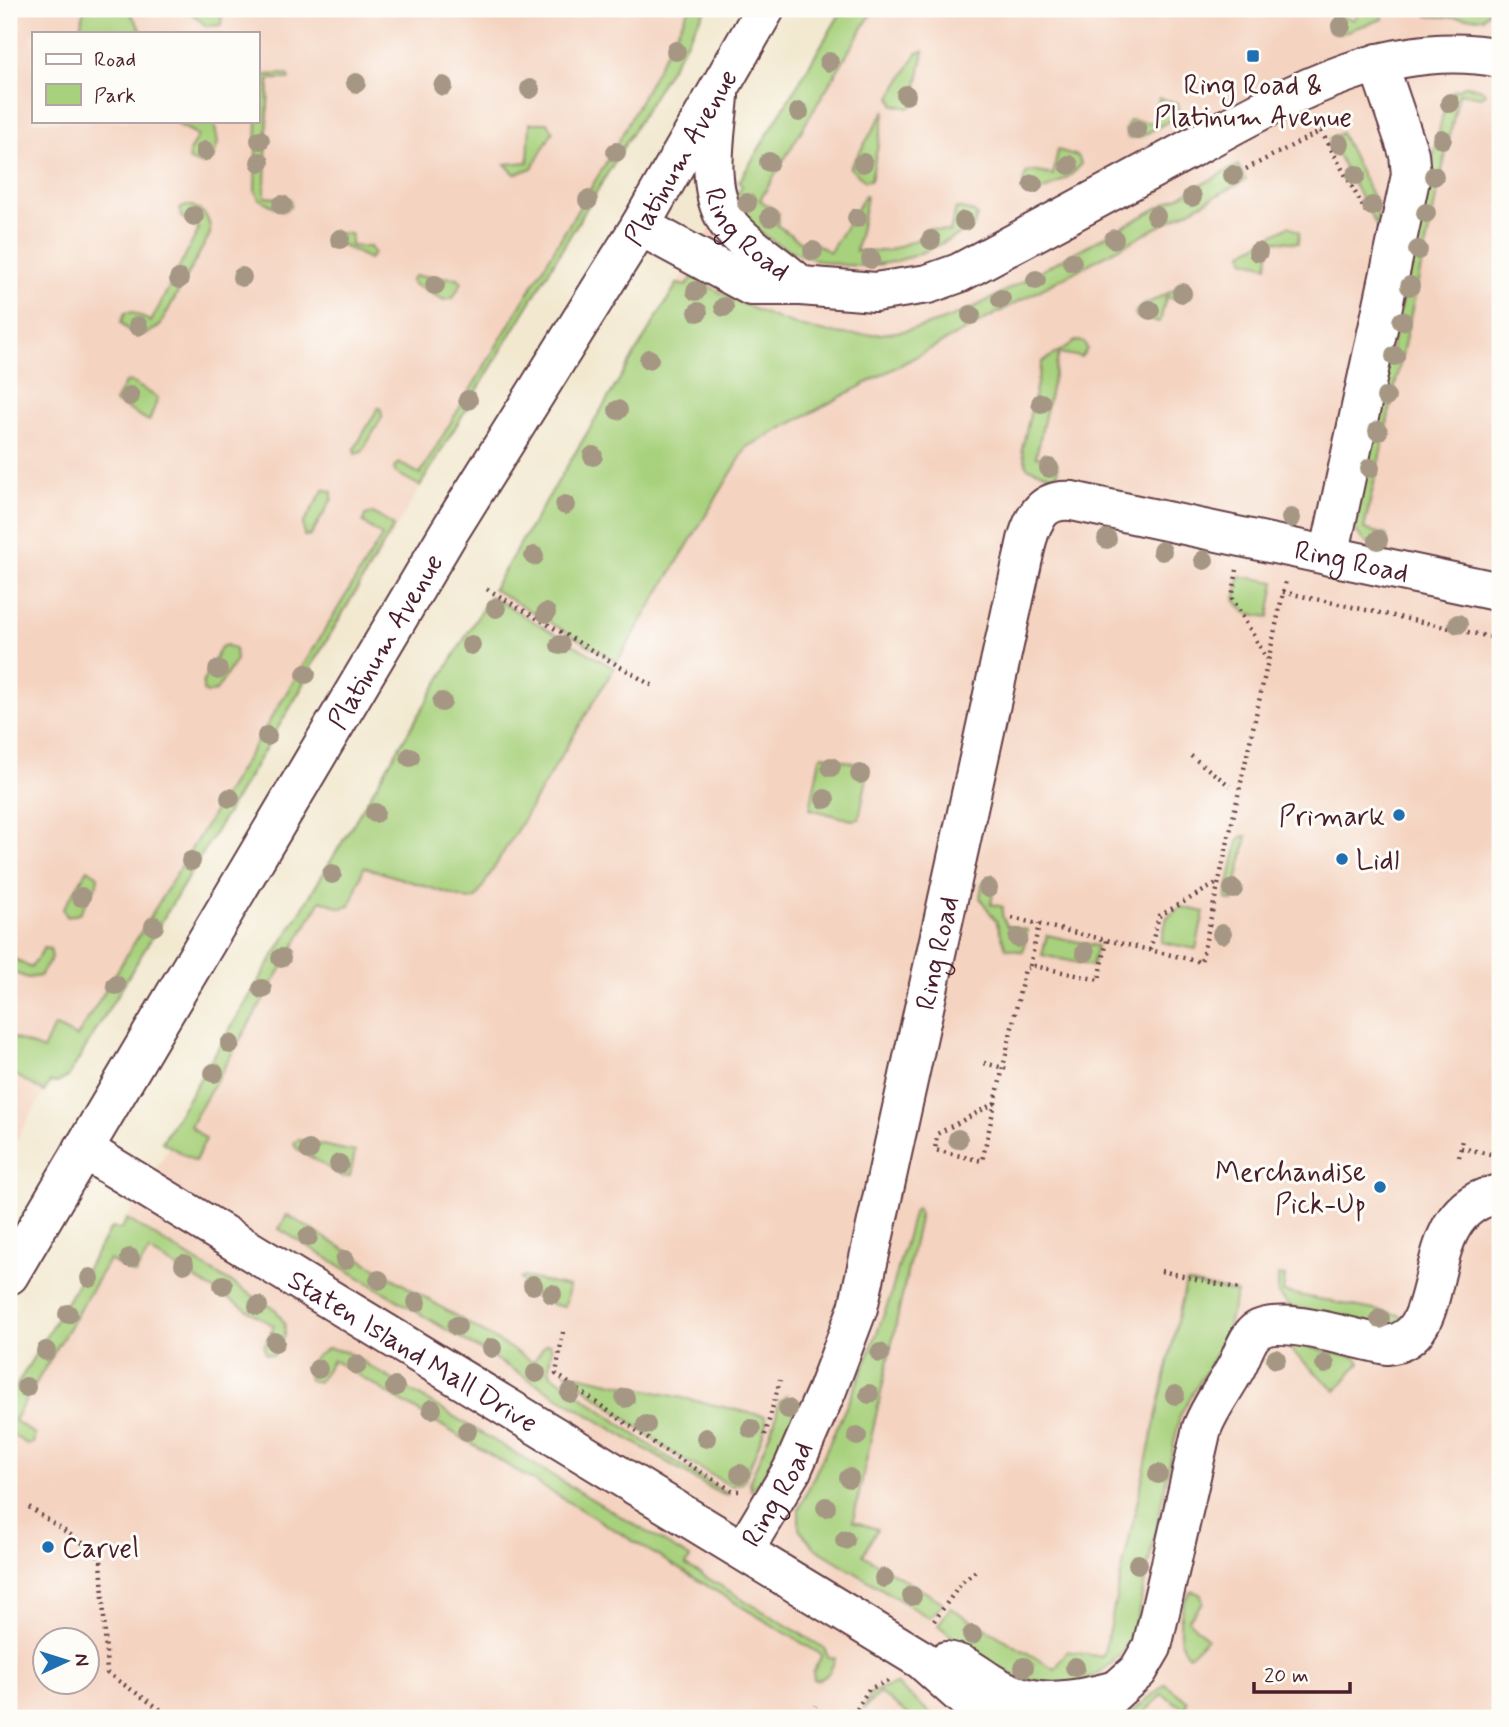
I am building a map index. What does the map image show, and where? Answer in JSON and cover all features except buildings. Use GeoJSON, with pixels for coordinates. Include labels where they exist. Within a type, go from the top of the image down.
{"type":"FeatureCollection","features":[{"type":"Feature","properties":{"kind":"street","name":"Platinum Avenue"},"geometry":{"type":"LineString","coordinates":[[9,1275],[449,532],[640,226],[765,9]]}},
{"type":"Feature","properties":{"kind":"street","name":"Ring Road"},"geometry":{"type":"LineString","coordinates":[[640,226],[751,286],[801,286],[875,292],[928,284],[959,273],[1322,81],[1378,63],[1447,53],[1500,58]]}},
{"type":"Feature","properties":{"kind":"street"},"geometry":{"type":"LineString","coordinates":[[1329,556],[1411,174],[1409,154],[1378,63]]}},
{"type":"Feature","properties":{"kind":"street","name":"Ring Road"},"geometry":{"type":"LineString","coordinates":[[720,87],[713,176],[722,211],[733,229],[801,286]]}},
{"type":"Feature","properties":{"kind":"street","name":"Ring Road"},"geometry":{"type":"LineString","coordinates":[[987,1718],[906,1670],[744,1550],[792,1470],[827,1390],[858,1308],[1027,541],[1036,516],[1047,504],[1058,500],[1500,592]]}},
{"type":"Feature","properties":{"kind":"street","name":"Staten Island Mall Drive"},"geometry":{"type":"LineString","coordinates":[[83,1149],[330,1302],[744,1550]]}},
{"type":"Feature","properties":{"kind":"street"},"geometry":{"type":"LineString","coordinates":[[1086,1718],[1147,1660],[1202,1428],[1210,1409],[1241,1359],[1251,1335],[1265,1327],[1287,1325],[1387,1345],[1401,1344],[1411,1337],[1423,1316],[1443,1239],[1450,1226],[1469,1206],[1500,1194]]}},
{"type":"Feature","properties":{"kind":"street"},"geometry":{"type":"LineString","coordinates":[[906,1670],[953,1662],[971,1668],[990,1683],[1028,1699],[1050,1702],[1118,1690]]}},
{"type":"Feature","properties":{"kind":"path"},"geometry":{"type":"LineString","coordinates":[[1246,169],[1321,131],[1371,222]]}},
{"type":"Feature","properties":{"kind":"path"},"geometry":{"type":"LineString","coordinates":[[1237,569],[1232,598],[1268,660]]}},
{"type":"Feature","properties":{"kind":"path"},"geometry":{"type":"LineString","coordinates":[[1012,918],[1201,962],[1286,580]]}},
{"type":"Feature","properties":{"kind":"path"},"geometry":{"type":"LineString","coordinates":[[487,589],[655,687]]}},
{"type":"Feature","properties":{"kind":"path"},"geometry":{"type":"LineString","coordinates":[[1283,592],[1500,639]]}},
{"type":"Feature","properties":{"kind":"path"},"geometry":{"type":"LineString","coordinates":[[1191,756],[1230,786]]}},
{"type":"Feature","properties":{"kind":"path"},"geometry":{"type":"LineString","coordinates":[[1150,950],[1158,916],[1219,882]]}},
{"type":"Feature","properties":{"kind":"path"},"geometry":{"type":"LineString","coordinates":[[995,1104],[937,1134],[934,1150],[982,1161],[1005,1068],[1023,973],[1030,966],[1039,924]]}},
{"type":"Feature","properties":{"kind":"path"},"geometry":{"type":"LineString","coordinates":[[1030,966],[1099,979],[1107,940]]}},
{"type":"Feature","properties":{"kind":"path"},"geometry":{"type":"LineString","coordinates":[[984,1063],[1005,1068]]}},
{"type":"Feature","properties":{"kind":"path"},"geometry":{"type":"LineString","coordinates":[[1459,1157],[1462,1140]]}},
{"type":"Feature","properties":{"kind":"path"},"geometry":{"type":"LineString","coordinates":[[1461,1148],[1500,1156]]}},
{"type":"Feature","properties":{"kind":"path"},"geometry":{"type":"LineString","coordinates":[[1161,1270],[1240,1289]]}},
{"type":"Feature","properties":{"kind":"path"},"geometry":{"type":"LineString","coordinates":[[563,1332],[556,1374],[660,1448],[733,1491],[741,1491],[745,1486]]}},
{"type":"Feature","properties":{"kind":"path"},"geometry":{"type":"LineString","coordinates":[[763,1441],[772,1418],[780,1380]]}},
{"type":"Feature","properties":{"kind":"path"},"geometry":{"type":"LineString","coordinates":[[29,1507],[102,1559],[107,1673],[173,1718]]}},
{"type":"Feature","properties":{"kind":"path"},"geometry":{"type":"LineString","coordinates":[[934,1621],[962,1582],[977,1570]]}},
{"type":"Feature","properties":{"kind":"path"},"geometry":{"type":"LineString","coordinates":[[857,1709],[869,1689],[906,1670]]}},
{"type":"Feature","properties":{"kind":"path"},"geometry":{"type":"LineString","coordinates":[[808,1718],[816,1706]]}},
{"type":"Feature","properties":{"kind":"shaded area"},"geometry":{"type":"Polygon","coordinates":[[[9,9],[706,9],[68,1077],[57,1083],[50,1082],[9,1152],[9,9]]]}},
{"type":"Feature","properties":{"kind":"shaded area"},"geometry":{"type":"Polygon","coordinates":[[[843,9],[1500,9],[1500,1718],[9,1718],[9,1398],[111,1228],[121,1229],[169,1147],[162,1142],[677,284],[713,225],[732,203],[742,186],[739,182],[843,9]]]}},
{"type":"Feature","properties":{"kind":"green space"},"geometry":{"type":"Polygon","coordinates":[[[84,9],[128,9],[142,32],[79,32],[84,9]]]}},
{"type":"Feature","properties":{"kind":"green space"},"geometry":{"type":"Polygon","coordinates":[[[187,9],[222,9],[221,25],[206,26],[187,9]]]}},
{"type":"Feature","properties":{"kind":"green space"},"geometry":{"type":"Polygon","coordinates":[[[689,9],[706,9],[420,486],[395,472],[394,467],[399,463],[420,474],[616,146],[689,9]]]}},
{"type":"Feature","properties":{"kind":"green space"},"geometry":{"type":"Polygon","coordinates":[[[843,9],[874,9],[760,200],[779,213],[777,225],[804,244],[811,241],[830,252],[865,195],[867,197],[856,251],[887,251],[921,238],[922,231],[927,228],[950,232],[956,208],[974,212],[977,216],[973,228],[918,254],[885,263],[836,264],[789,250],[748,222],[732,203],[742,186],[739,182],[843,9]]]}},
{"type":"Feature","properties":{"kind":"green space"},"geometry":{"type":"Polygon","coordinates":[[[1358,9],[1380,12],[1383,19],[1338,34],[1330,32],[1327,24],[1330,20],[1340,17],[1355,20],[1358,9]]]}},
{"type":"Feature","properties":{"kind":"green space"},"geometry":{"type":"Polygon","coordinates":[[[1421,9],[1491,9],[1483,18],[1429,16],[1421,9]]]}},
{"type":"Feature","properties":{"kind":"green space"},"geometry":{"type":"Polygon","coordinates":[[[924,51],[913,105],[909,108],[894,105],[891,97],[917,53],[924,51]]]}},
{"type":"Feature","properties":{"kind":"green space"},"geometry":{"type":"Polygon","coordinates":[[[288,74],[290,79],[269,79],[265,197],[290,199],[291,206],[283,211],[259,199],[255,191],[259,80],[266,75],[288,74]]]}},
{"type":"Feature","properties":{"kind":"green space"},"geometry":{"type":"Polygon","coordinates":[[[1465,86],[1482,89],[1485,94],[1481,97],[1459,93],[1364,529],[1386,535],[1388,544],[1385,547],[1378,546],[1362,539],[1356,529],[1354,516],[1446,100],[1451,92],[1465,86]]]}},
{"type":"Feature","properties":{"kind":"green space"},"geometry":{"type":"Polygon","coordinates":[[[1159,98],[1178,103],[1180,115],[1140,137],[1128,138],[1125,130],[1130,120],[1153,123],[1159,98]]]}},
{"type":"Feature","properties":{"kind":"green space"},"geometry":{"type":"Polygon","coordinates":[[[885,110],[871,180],[865,181],[850,168],[885,110]]]}},
{"type":"Feature","properties":{"kind":"green space"},"geometry":{"type":"Polygon","coordinates":[[[174,122],[214,122],[218,143],[212,160],[203,165],[189,160],[189,152],[198,135],[174,122]]]}},
{"type":"Feature","properties":{"kind":"green space"},"geometry":{"type":"Polygon","coordinates":[[[530,123],[548,123],[553,131],[532,168],[515,174],[505,164],[528,162],[530,123]]]}},
{"type":"Feature","properties":{"kind":"green space"},"geometry":{"type":"Polygon","coordinates":[[[1341,133],[1375,201],[1380,232],[1329,139],[1341,133]]]}},
{"type":"Feature","properties":{"kind":"green space"},"geometry":{"type":"Polygon","coordinates":[[[1058,150],[1078,156],[1081,163],[1078,168],[1048,188],[1033,193],[1027,192],[1023,183],[1026,173],[1033,171],[1053,175],[1058,150]]]}},
{"type":"Feature","properties":{"kind":"green space"},"geometry":{"type":"Polygon","coordinates":[[[1238,165],[1246,180],[747,447],[617,662],[493,589],[677,284],[686,286],[693,277],[752,308],[811,329],[873,335],[906,331],[941,321],[985,302],[1238,165]]]}},
{"type":"Feature","properties":{"kind":"green space"},"geometry":{"type":"Polygon","coordinates":[[[188,205],[205,215],[210,234],[159,327],[146,334],[129,331],[121,322],[125,313],[132,312],[151,322],[199,229],[181,217],[180,209],[188,205]]]}},
{"type":"Feature","properties":{"kind":"green space"},"geometry":{"type":"Polygon","coordinates":[[[1289,226],[1299,232],[1298,243],[1272,240],[1267,266],[1244,260],[1243,252],[1289,226]]]}},
{"type":"Feature","properties":{"kind":"green space"},"geometry":{"type":"Polygon","coordinates":[[[330,233],[351,234],[351,246],[370,247],[374,254],[369,259],[328,238],[330,233]]]}},
{"type":"Feature","properties":{"kind":"green space"},"geometry":{"type":"Polygon","coordinates":[[[415,276],[458,278],[462,282],[453,298],[444,300],[413,284],[411,280],[415,276]]]}},
{"type":"Feature","properties":{"kind":"green space"},"geometry":{"type":"Polygon","coordinates":[[[1186,284],[1192,289],[1192,295],[1183,300],[1166,297],[1160,322],[1137,317],[1135,313],[1140,307],[1186,284]]]}},
{"type":"Feature","properties":{"kind":"green space"},"geometry":{"type":"Polygon","coordinates":[[[1076,341],[1084,342],[1087,349],[1081,357],[1059,353],[1036,456],[1057,462],[1058,472],[1053,476],[1027,467],[1022,449],[1042,362],[1076,341]]]}},
{"type":"Feature","properties":{"kind":"green space"},"geometry":{"type":"Polygon","coordinates":[[[130,381],[158,398],[149,421],[115,402],[125,383],[130,381]]]}},
{"type":"Feature","properties":{"kind":"green space"},"geometry":{"type":"Polygon","coordinates":[[[378,408],[381,408],[382,417],[362,452],[355,454],[354,450],[378,408]]]}},
{"type":"Feature","properties":{"kind":"green space"},"geometry":{"type":"Polygon","coordinates":[[[324,489],[332,492],[332,499],[311,535],[304,536],[303,524],[324,489]]]}},
{"type":"Feature","properties":{"kind":"green space"},"geometry":{"type":"Polygon","coordinates":[[[373,513],[394,526],[308,672],[300,691],[68,1077],[57,1083],[50,1082],[44,1092],[9,1071],[9,1036],[43,1050],[54,1026],[77,1037],[382,536],[363,522],[365,515],[373,513]]]}},
{"type":"Feature","properties":{"kind":"green space"},"geometry":{"type":"Polygon","coordinates":[[[1240,576],[1275,582],[1269,617],[1246,613],[1235,600],[1240,576]]]}},
{"type":"Feature","properties":{"kind":"green space"},"geometry":{"type":"Polygon","coordinates":[[[490,596],[614,668],[476,898],[469,900],[364,867],[350,906],[341,908],[321,900],[190,1126],[206,1139],[195,1161],[162,1142],[490,596]]]}},
{"type":"Feature","properties":{"kind":"green space"},"geometry":{"type":"Polygon","coordinates":[[[226,645],[235,649],[236,660],[216,691],[207,693],[203,691],[203,682],[221,647],[226,645]]]}},
{"type":"Feature","properties":{"kind":"green space"},"geometry":{"type":"Polygon","coordinates":[[[823,755],[869,767],[859,819],[852,820],[810,809],[820,758],[823,755]]]}},
{"type":"Feature","properties":{"kind":"green space"},"geometry":{"type":"Polygon","coordinates":[[[1247,836],[1233,901],[1226,899],[1238,841],[1247,836]]]}},
{"type":"Feature","properties":{"kind":"green space"},"geometry":{"type":"Polygon","coordinates":[[[88,869],[98,876],[97,884],[79,914],[67,917],[63,909],[88,869]]]}},
{"type":"Feature","properties":{"kind":"green space"},"geometry":{"type":"Polygon","coordinates":[[[989,879],[995,883],[991,904],[1003,907],[1002,915],[1007,926],[1027,930],[1023,952],[1006,948],[996,921],[980,898],[982,884],[989,879]]]}},
{"type":"Feature","properties":{"kind":"green space"},"geometry":{"type":"Polygon","coordinates":[[[1181,907],[1204,912],[1196,949],[1161,942],[1167,917],[1181,907]]]}},
{"type":"Feature","properties":{"kind":"green space"},"geometry":{"type":"Polygon","coordinates":[[[1047,935],[1097,946],[1092,966],[1042,955],[1047,935]]]}},
{"type":"Feature","properties":{"kind":"green space"},"geometry":{"type":"Polygon","coordinates":[[[44,948],[50,949],[52,957],[40,976],[28,978],[9,971],[9,956],[31,968],[44,948]]]}},
{"type":"Feature","properties":{"kind":"green space"},"geometry":{"type":"Polygon","coordinates":[[[299,1140],[355,1152],[350,1176],[343,1177],[296,1148],[294,1142],[299,1140]]]}},
{"type":"Feature","properties":{"kind":"green space"},"geometry":{"type":"Polygon","coordinates":[[[917,1208],[920,1214],[853,1521],[877,1529],[863,1555],[942,1602],[929,1618],[815,1548],[799,1529],[799,1509],[863,1370],[890,1298],[914,1210],[917,1208]]]}},
{"type":"Feature","properties":{"kind":"green space"},"geometry":{"type":"Polygon","coordinates":[[[287,1215],[533,1362],[546,1344],[550,1344],[551,1374],[658,1451],[729,1495],[715,1491],[279,1229],[287,1215]]]}},
{"type":"Feature","properties":{"kind":"green space"},"geometry":{"type":"Polygon","coordinates":[[[127,1219],[276,1310],[285,1324],[285,1335],[274,1355],[266,1354],[264,1346],[274,1326],[149,1251],[135,1274],[109,1260],[14,1420],[35,1435],[33,1443],[27,1444],[9,1433],[9,1398],[111,1228],[121,1229],[127,1219]]]}},
{"type":"Feature","properties":{"kind":"green space"},"geometry":{"type":"Polygon","coordinates":[[[1278,1275],[1285,1276],[1283,1292],[1399,1315],[1403,1319],[1384,1327],[1291,1307],[1278,1294],[1278,1275]]]}},
{"type":"Feature","properties":{"kind":"green space"},"geometry":{"type":"Polygon","coordinates":[[[524,1277],[569,1287],[565,1306],[554,1304],[534,1293],[520,1279],[524,1277]]]}},
{"type":"Feature","properties":{"kind":"green space"},"geometry":{"type":"Polygon","coordinates":[[[1186,1282],[1237,1293],[1223,1342],[1180,1415],[1138,1614],[1128,1644],[1112,1663],[1093,1677],[1062,1688],[991,1669],[938,1625],[950,1608],[1055,1669],[1067,1651],[1103,1657],[1186,1282]]]}},
{"type":"Feature","properties":{"kind":"green space"},"geometry":{"type":"Polygon","coordinates":[[[1282,1342],[1355,1357],[1360,1362],[1336,1391],[1282,1342]]]}},
{"type":"Feature","properties":{"kind":"green space"},"geometry":{"type":"Polygon","coordinates":[[[328,1348],[346,1352],[690,1558],[686,1565],[824,1648],[828,1657],[835,1658],[830,1670],[826,1676],[814,1680],[813,1672],[822,1655],[333,1360],[318,1382],[309,1380],[307,1371],[314,1358],[328,1348]]]}},
{"type":"Feature","properties":{"kind":"green space"},"geometry":{"type":"Polygon","coordinates":[[[564,1372],[765,1416],[767,1424],[743,1483],[731,1486],[669,1451],[564,1372]]]}},
{"type":"Feature","properties":{"kind":"green space"},"geometry":{"type":"Polygon","coordinates":[[[786,1396],[795,1400],[797,1409],[764,1476],[751,1490],[750,1481],[775,1421],[779,1403],[786,1396]]]}},
{"type":"Feature","properties":{"kind":"green space"},"geometry":{"type":"Polygon","coordinates":[[[1193,1591],[1201,1595],[1203,1602],[1188,1620],[1207,1638],[1189,1656],[1181,1642],[1180,1622],[1184,1603],[1193,1591]]]}},
{"type":"Feature","properties":{"kind":"green space"},"geometry":{"type":"Polygon","coordinates":[[[896,1684],[936,1718],[913,1718],[879,1693],[863,1710],[872,1692],[896,1684]]]}},
{"type":"Feature","properties":{"kind":"green space"},"geometry":{"type":"Polygon","coordinates":[[[1165,1684],[1187,1701],[1185,1709],[1162,1694],[1139,1718],[1125,1718],[1165,1684]]]}},
{"type":"Feature","properties":{"kind":"place","name":"Ring Road & Platinum Avenue"},"geometry":{"type":"Point","coordinates":[1253,56]}},
{"type":"Feature","properties":{"kind":"place","name":"Primark"},"geometry":{"type":"Point","coordinates":[1399,815]}},
{"type":"Feature","properties":{"kind":"place","name":"Lidl"},"geometry":{"type":"Point","coordinates":[1342,859]}},
{"type":"Feature","properties":{"kind":"place","name":"Merchandise Pick-Up"},"geometry":{"type":"Point","coordinates":[1380,1187]}},
{"type":"Feature","properties":{"kind":"place","name":"Carvel"},"geometry":{"type":"Point","coordinates":[48,1547]}}]}
